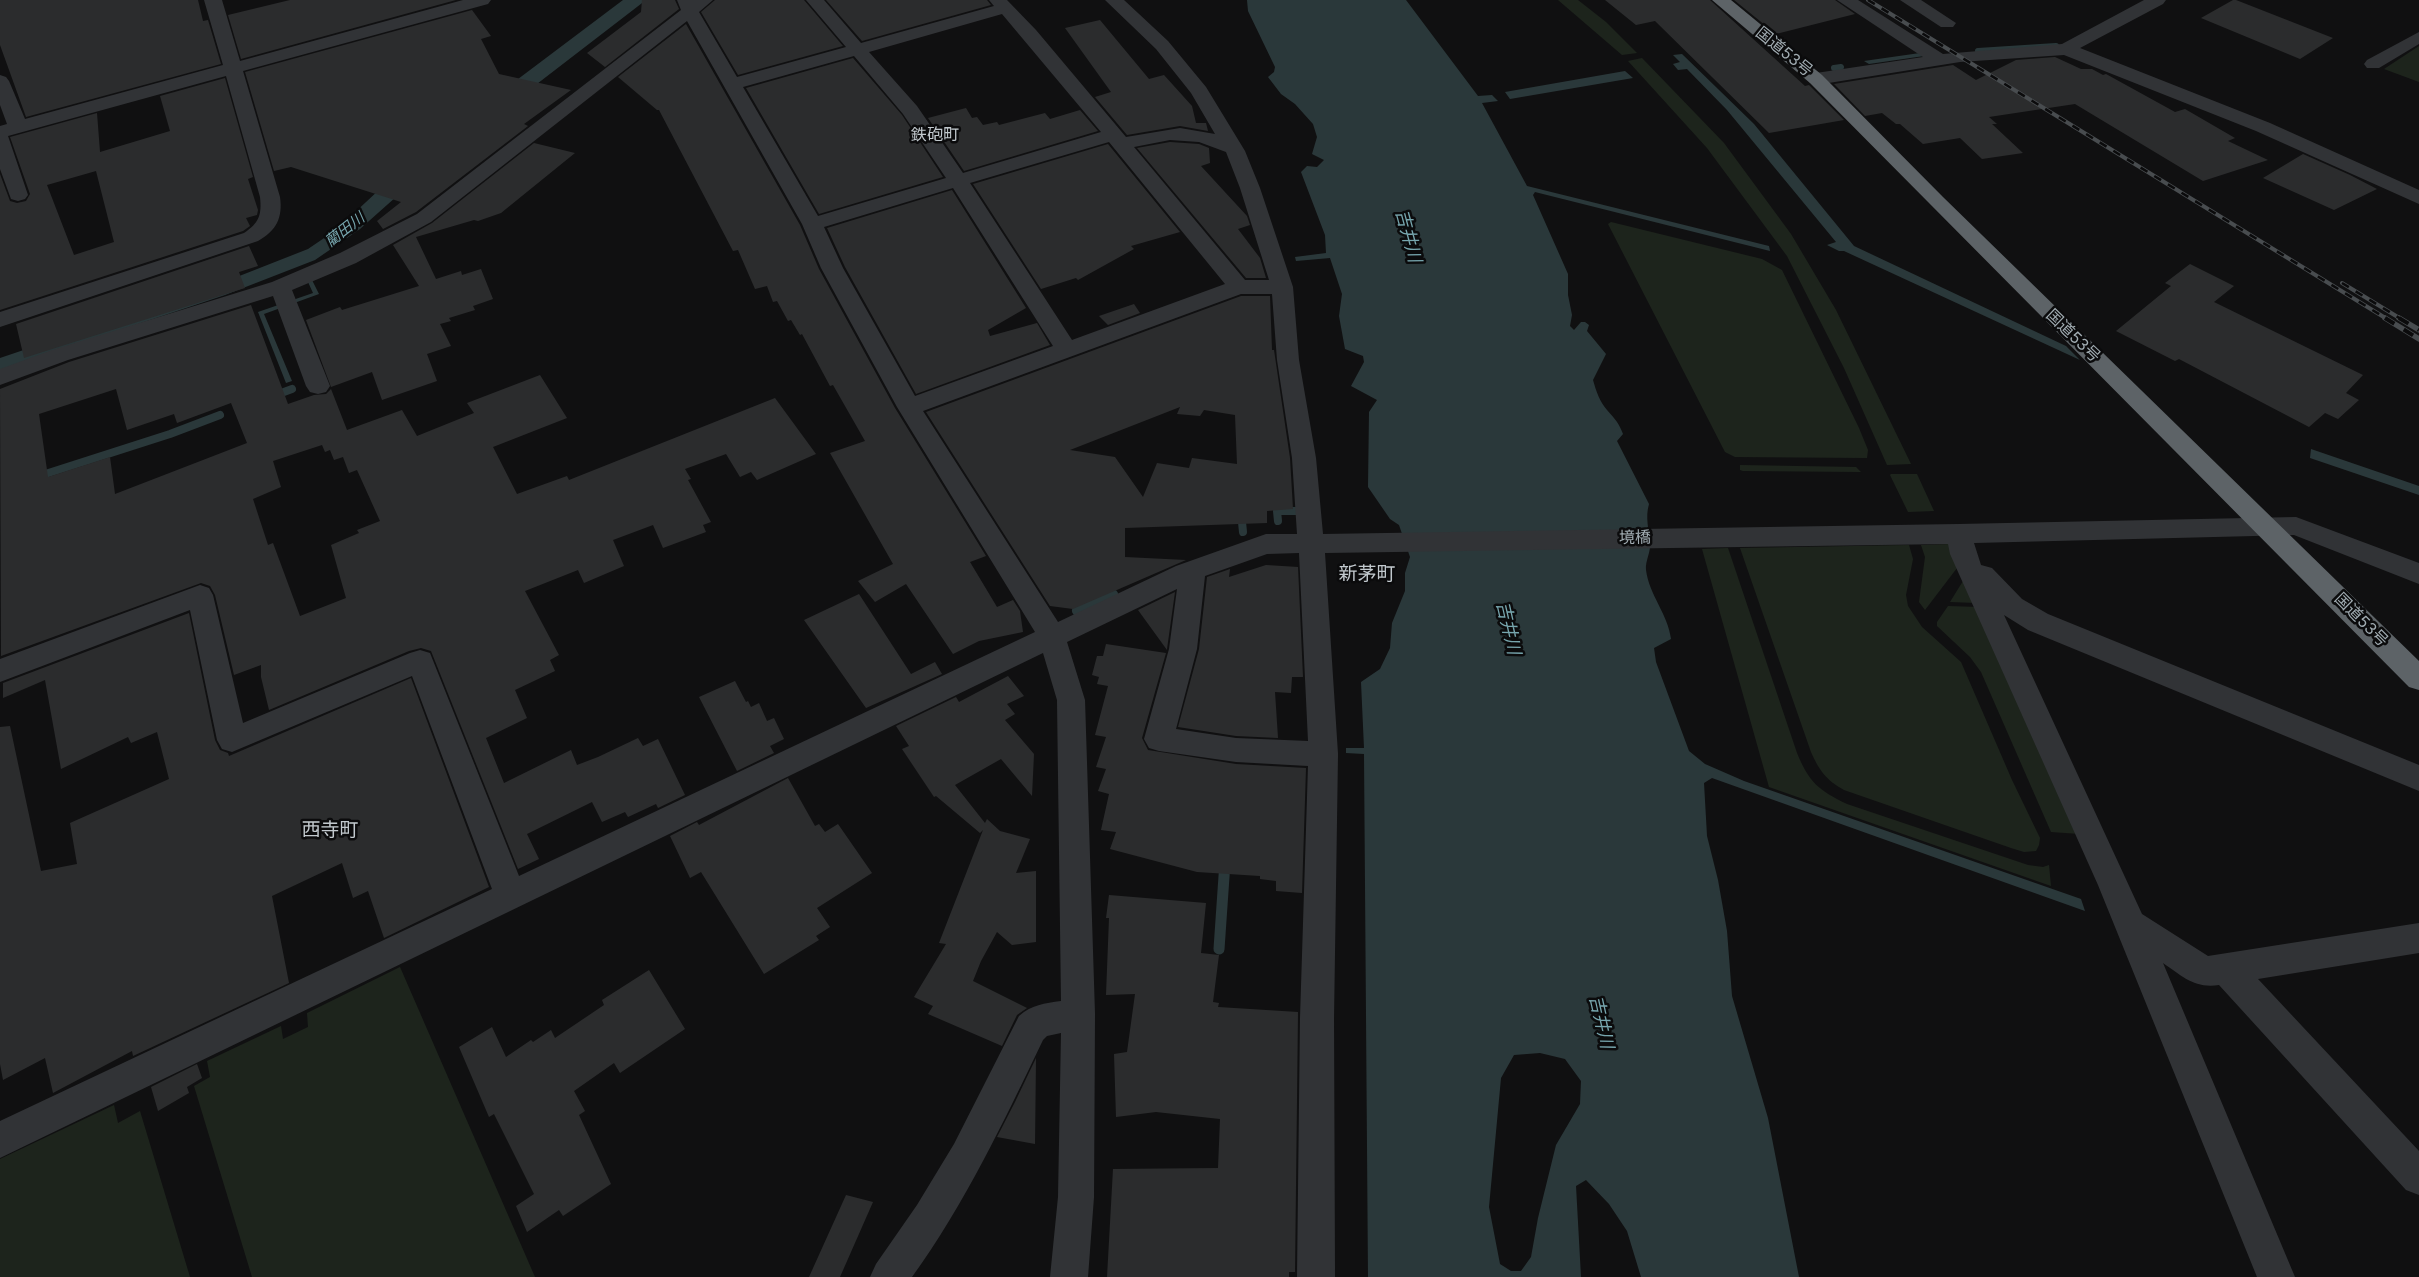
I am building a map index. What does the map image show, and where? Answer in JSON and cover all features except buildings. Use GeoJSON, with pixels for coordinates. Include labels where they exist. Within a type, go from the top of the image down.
{"type":"FeatureCollection","features":[{"type":"Feature","properties":{"kind":"highway","name":"国道53号"},"geometry":{"type":"LineString","coordinates":[[1721,0],[1816,79],[1936,201],[2267,526],[2419,679]]}},
{"type":"Feature","properties":{"kind":"street"},"geometry":{"type":"LineString","coordinates":[[0,320],[251,237],[265,229],[272,210],[270,197],[213,0]]}},
{"type":"Feature","properties":{"kind":"street"},"geometry":{"type":"LineString","coordinates":[[0,81],[9,130],[460,3],[482,0]]}},
{"type":"Feature","properties":{"kind":"street"},"geometry":{"type":"LineString","coordinates":[[815,0],[910,110],[958,180],[1067,350]]}},
{"type":"Feature","properties":{"kind":"street"},"geometry":{"type":"LineString","coordinates":[[1114,0],[1162,45],[1199,91],[1233,148],[1236,175],[1282,287],[1288,360],[1304,458],[1311,542],[1323,754],[1317,1018],[1316,1277]]}},
{"type":"Feature","properties":{"kind":"street"},"geometry":{"type":"LineString","coordinates":[[1846,0],[1940,60]]}},
{"type":"Feature","properties":{"kind":"street"},"geometry":{"type":"LineString","coordinates":[[1909,0],[1947,23]]}},
{"type":"Feature","properties":{"kind":"street"},"geometry":{"type":"LineString","coordinates":[[1816,79],[1940,60],[2066,49],[2157,0]]}},
{"type":"Feature","properties":{"kind":"street"},"geometry":{"type":"LineString","coordinates":[[0,377],[60,355],[280,287],[348,258],[424,218],[693,4],[733,84],[812,224],[832,268],[908,407],[1052,636],[1071,700],[1078,1014],[1076,1197],[1068,1277]]}},
{"type":"Feature","properties":{"kind":"street"},"geometry":{"type":"LineString","coordinates":[[733,84],[859,50],[1002,4],[1118,139],[1239,287]]}},
{"type":"Feature","properties":{"kind":"street"},"geometry":{"type":"LineString","coordinates":[[2373,64],[2419,37]]}},
{"type":"Feature","properties":{"kind":"street"},"geometry":{"type":"LineString","coordinates":[[2066,49],[2263,127],[2419,198]]}},
{"type":"Feature","properties":{"kind":"street"},"geometry":{"type":"LineString","coordinates":[[812,224],[958,180],[1118,139],[1183,133],[1206,137],[1233,148]]}},
{"type":"Feature","properties":{"kind":"street"},"geometry":{"type":"LineString","coordinates":[[0,138],[18,195]]}},
{"type":"Feature","properties":{"kind":"street"},"geometry":{"type":"LineString","coordinates":[[280,287],[318,386]]}},
{"type":"Feature","properties":{"kind":"street"},"geometry":{"type":"LineString","coordinates":[[908,407],[1239,287],[1282,287]]}},
{"type":"Feature","properties":{"kind":"street","name":"境橋"},"geometry":{"type":"LineString","coordinates":[[0,1140],[510,894],[1052,636],[1192,571],[1266,544],[1311,542],[1961,544],[2267,526],[2296,526],[2419,574]]}},
{"type":"Feature","properties":{"kind":"street"},"geometry":{"type":"LineString","coordinates":[[1961,544],[2005,602],[2017,612],[2419,778]]}},
{"type":"Feature","properties":{"kind":"street"},"geometry":{"type":"LineString","coordinates":[[1961,544],[2131,925],[2276,1277]]}},
{"type":"Feature","properties":{"kind":"street"},"geometry":{"type":"LineString","coordinates":[[1192,571],[1183,649],[1158,739],[1236,750],[1323,754]]}},
{"type":"Feature","properties":{"kind":"street"},"geometry":{"type":"LineString","coordinates":[[0,671],[200,595],[232,740],[420,662],[510,894]]}},
{"type":"Feature","properties":{"kind":"street"},"geometry":{"type":"LineString","coordinates":[[2131,925],[2205,972],[2419,938]]}},
{"type":"Feature","properties":{"kind":"street"},"geometry":{"type":"LineString","coordinates":[[2227,970],[2419,1177]]}},
{"type":"Feature","properties":{"kind":"street"},"geometry":{"type":"LineString","coordinates":[[889,1277],[932,1217],[960,1169],[1031,1028],[1038,1021],[1078,1014]]}},
{"type":"Feature","properties":{"kind":"shaded area"},"geometry":{"type":"Polygon","coordinates":[[[1558,0],[1578,0],[1606,22],[1637,53],[1622,55],[1558,0]]]}},
{"type":"Feature","properties":{"kind":"shaded area"},"geometry":{"type":"Polygon","coordinates":[[[2419,46],[2419,82],[2384,69],[2419,46]]]}},
{"type":"Feature","properties":{"kind":"shaded area"},"geometry":{"type":"Polygon","coordinates":[[[1642,58],[1724,143],[1791,234],[1836,310],[1911,464],[1887,465],[1844,368],[1787,256],[1707,148],[1628,61],[1642,58]]]}},
{"type":"Feature","properties":{"kind":"shaded area"},"geometry":{"type":"Polygon","coordinates":[[[1611,222],[1762,259],[1782,270],[1859,428],[1868,450],[1867,458],[1735,457],[1725,452],[1608,224],[1611,222]]]}},
{"type":"Feature","properties":{"kind":"shaded area"},"geometry":{"type":"Polygon","coordinates":[[[1740,465],[1856,467],[1861,472],[1743,471],[1740,470],[1740,465]]]}},
{"type":"Feature","properties":{"kind":"shaded area"},"geometry":{"type":"Polygon","coordinates":[[[1891,474],[1917,474],[1934,511],[1908,512],[1891,474]]]}},
{"type":"Feature","properties":{"kind":"shaded area"},"geometry":{"type":"Polygon","coordinates":[[[1949,544],[1957,568],[1925,610],[1919,602],[1925,557],[1921,545],[1949,544]]]}},
{"type":"Feature","properties":{"kind":"shaded area"},"geometry":{"type":"Polygon","coordinates":[[[1909,545],[1913,559],[1906,595],[1908,606],[1922,627],[1961,662],[2012,780],[2040,838],[2036,851],[2024,852],[2011,848],[1844,790],[1824,774],[1811,752],[1740,548],[1909,545]]]}},
{"type":"Feature","properties":{"kind":"shaded area"},"geometry":{"type":"Polygon","coordinates":[[[1728,548],[1797,753],[1810,778],[1829,794],[1847,804],[2028,865],[2043,867],[2049,865],[2051,886],[1769,787],[1702,549],[1728,548]]]}},
{"type":"Feature","properties":{"kind":"shaded area"},"geometry":{"type":"Polygon","coordinates":[[[1963,581],[1977,603],[1950,602],[1963,581]]]}},
{"type":"Feature","properties":{"kind":"shaded area"},"geometry":{"type":"Polygon","coordinates":[[[1948,606],[1978,607],[2080,834],[2051,832],[1981,672],[1970,657],[1937,626],[1937,622],[1948,606]]]}},
{"type":"Feature","properties":{"kind":"shaded area"},"geometry":{"type":"Polygon","coordinates":[[[400,967],[535,1277],[252,1277],[194,1086],[210,1077],[207,1061],[281,1026],[283,1039],[308,1027],[307,1013],[400,967]]]}},
{"type":"Feature","properties":{"kind":"shaded area"},"geometry":{"type":"Polygon","coordinates":[[[114,1105],[118,1123],[140,1111],[190,1277],[0,1277],[0,1159],[114,1105]]]}},
{"type":"Feature","properties":{"kind":"water","name":"藺田川"},"geometry":{"type":"Polygon","coordinates":[[[623,0],[646,0],[433,164],[360,229],[315,260],[225,295],[0,370],[0,358],[219,284],[308,249],[336,230],[395,175],[449,131],[623,0]]]}},
{"type":"Feature","properties":{"kind":"water","name":"吉井川"},"geometry":{"type":"Polygon","coordinates":[[[1247,0],[1406,0],[1478,96],[1492,95],[1498,101],[1482,103],[1527,186],[1769,246],[1770,251],[1535,192],[1533,195],[1568,274],[1568,295],[1572,315],[1570,326],[1574,330],[1581,322],[1589,325],[1587,331],[1606,354],[1593,380],[1594,384],[1602,403],[1623,434],[1617,441],[1649,504],[1647,519],[1650,546],[1646,570],[1671,639],[1654,648],[1656,662],[1689,751],[1705,764],[1744,781],[2081,899],[2085,911],[1712,778],[1704,783],[1707,836],[1718,880],[1727,931],[1732,996],[1768,1118],[1799,1277],[1641,1277],[1627,1231],[1609,1204],[1586,1180],[1576,1186],[1581,1277],[1368,1277],[1364,754],[1346,753],[1346,748],[1364,748],[1361,682],[1380,669],[1390,648],[1392,623],[1405,591],[1405,573],[1410,557],[1399,525],[1390,519],[1368,487],[1369,412],[1377,400],[1351,386],[1364,362],[1363,356],[1345,349],[1339,316],[1342,294],[1330,258],[1296,261],[1295,257],[1326,253],[1325,235],[1301,172],[1307,166],[1317,167],[1324,160],[1312,154],[1317,137],[1313,124],[1295,104],[1281,94],[1268,77],[1274,72],[1275,67],[1248,11],[1247,0]],[[1540,1053],[1514,1055],[1501,1078],[1489,1207],[1500,1264],[1511,1271],[1521,1271],[1531,1257],[1538,1218],[1556,1145],[1580,1104],[1581,1081],[1565,1059],[1540,1053]]]}},
{"type":"Feature","properties":{"kind":"water"},"geometry":{"type":"Polygon","coordinates":[[[1920,53],[1924,56],[1869,64],[1864,61],[1920,53]]]}},
{"type":"Feature","properties":{"kind":"water"},"geometry":{"type":"Polygon","coordinates":[[[1682,54],[1754,124],[1854,246],[2066,346],[2080,360],[1844,251],[1839,251],[1827,245],[1836,242],[1727,110],[1687,69],[1678,70],[1673,64],[1680,62],[1673,55],[1682,54]]]}},
{"type":"Feature","properties":{"kind":"water"},"geometry":{"type":"Polygon","coordinates":[[[1625,71],[1633,78],[1510,99],[1505,92],[1625,71]]]}},
{"type":"Feature","properties":{"kind":"water"},"geometry":{"type":"Polygon","coordinates":[[[312,280],[319,294],[264,314],[292,381],[286,383],[258,312],[313,293],[308,282],[312,280]]]}},
{"type":"Feature","properties":{"kind":"water"},"geometry":{"type":"Polygon","coordinates":[[[2311,449],[2419,486],[2419,495],[2310,458],[2311,449]]]}},
{"type":"Feature","properties":{"kind":"waterway"},"geometry":{"type":"LineString","coordinates":[[1978,51],[2056,46]]}},
{"type":"Feature","properties":{"kind":"waterway"},"geometry":{"type":"LineString","coordinates":[[1834,68],[1841,67]]}},
{"type":"Feature","properties":{"kind":"waterway"},"geometry":{"type":"LineString","coordinates":[[273,396],[292,389]]}},
{"type":"Feature","properties":{"kind":"waterway"},"geometry":{"type":"LineString","coordinates":[[36,477],[170,434],[220,415]]}},
{"type":"Feature","properties":{"kind":"waterway"},"geometry":{"type":"LineString","coordinates":[[1278,521],[1277,511],[1298,511]]}},
{"type":"Feature","properties":{"kind":"waterway"},"geometry":{"type":"LineString","coordinates":[[1241,512],[1243,532]]}},
{"type":"Feature","properties":{"kind":"waterway"},"geometry":{"type":"LineString","coordinates":[[1076,611],[1114,594]]}},
{"type":"Feature","properties":{"kind":"waterway"},"geometry":{"type":"LineString","coordinates":[[1219,949],[1225,862]]}},
{"type":"Feature","properties":{"kind":"railway"},"geometry":{"type":"LineString","coordinates":[[1868,0],[2387,319]]}},
{"type":"Feature","properties":{"kind":"railway"},"geometry":{"type":"LineString","coordinates":[[2342,283],[2401,319]]}},
{"type":"Feature","properties":{"kind":"railway"},"geometry":{"type":"LineString","coordinates":[[2385,318],[2419,339]]}},
{"type":"Feature","properties":{"kind":"railway"},"geometry":{"type":"LineString","coordinates":[[2399,318],[2419,330]]}},
{"type":"Feature","properties":{"kind":"district","name":"鉄砲町"},"geometry":{"type":"Point","coordinates":[935,135]}},
{"type":"Feature","properties":{"kind":"district","name":"新茅町"},"geometry":{"type":"Point","coordinates":[1367,574]}},
{"type":"Feature","properties":{"kind":"district","name":"西寺町"},"geometry":{"type":"Point","coordinates":[330,830]}}]}
